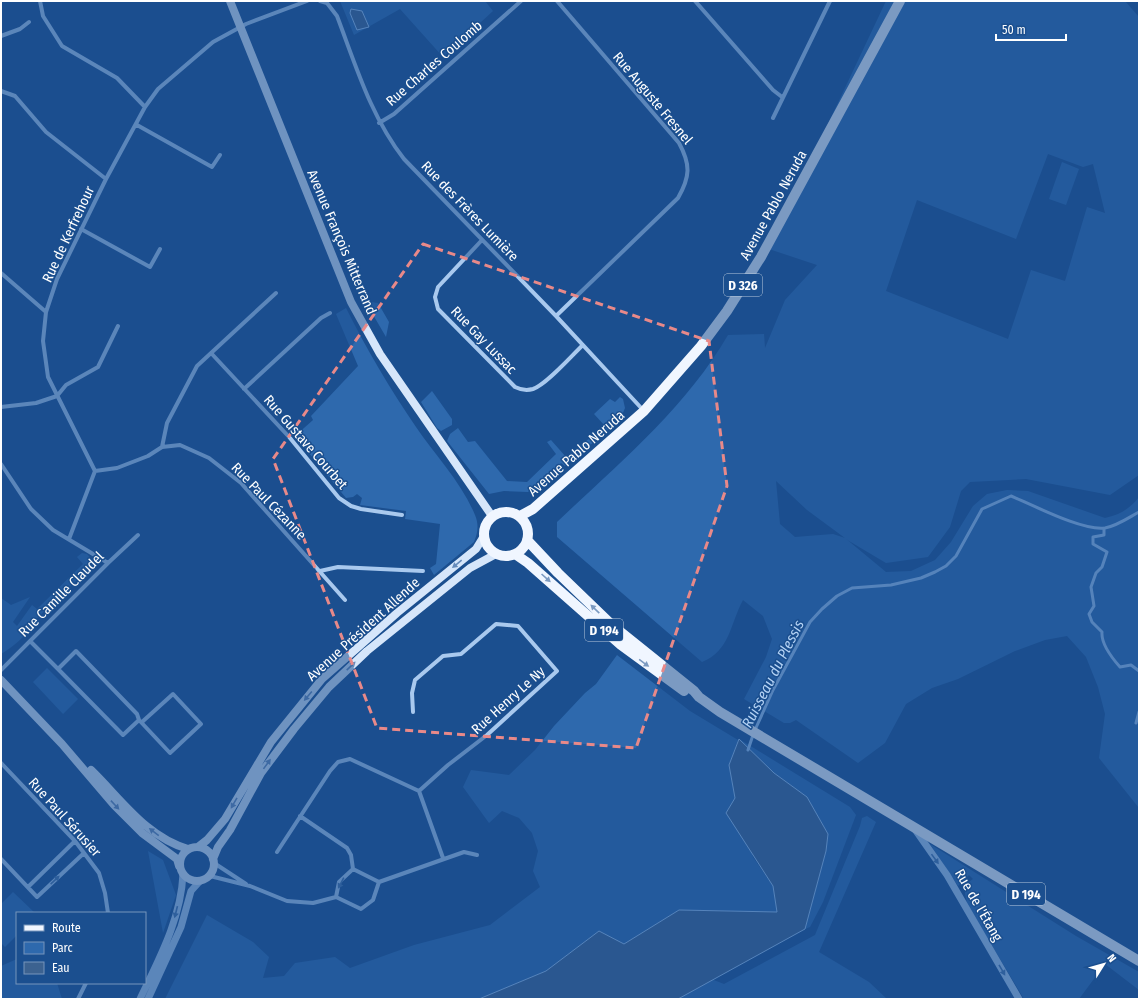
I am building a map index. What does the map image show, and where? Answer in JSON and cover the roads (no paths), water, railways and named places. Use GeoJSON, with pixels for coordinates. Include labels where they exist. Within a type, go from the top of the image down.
{"type":"FeatureCollection","features":[{"type":"Feature","properties":{"kind":"main road","name":"Avenue François Mitterrand"},"geometry":{"type":"LineString","coordinates":[[230,1],[351,302],[380,354],[492,516]]}},
{"type":"Feature","properties":{"kind":"main road","name":"Avenue Pablo Neruda"},"geometry":{"type":"LineString","coordinates":[[520,516],[533,509],[644,411],[701,346],[727,310],[761,257],[900,1]]}},
{"type":"Feature","properties":{"kind":"main road"},"geometry":{"type":"LineString","coordinates":[[501,512],[511,512],[520,516],[528,531],[527,540],[524,547],[515,554],[506,557],[496,554],[488,548],[484,536],[486,523],[492,516],[501,512]]}},
{"type":"Feature","properties":{"kind":"main road","name":"Avenue Président Allende"},"geometry":{"type":"LineString","coordinates":[[198,847],[207,840],[225,819],[271,742],[322,679],[397,612],[476,549],[484,536]]}},
{"type":"Feature","properties":{"kind":"main road","name":"D 194"},"geometry":{"type":"LineString","coordinates":[[527,540],[558,573],[613,626],[694,691],[699,697],[742,725],[1139,961]]}},
{"type":"Feature","properties":{"kind":"main road","name":"Avenue Président Allende"},"geometry":{"type":"LineString","coordinates":[[214,861],[218,847],[230,830],[261,773],[294,729],[329,687],[367,651],[470,568],[496,554]]}},
{"type":"Feature","properties":{"kind":"main road","name":"D 194"},"geometry":{"type":"LineString","coordinates":[[515,554],[528,563],[642,662],[690,696],[699,697]]}},
{"type":"Feature","properties":{"kind":"main road"},"geometry":{"type":"LineString","coordinates":[[1,680],[62,744],[114,805],[142,833],[176,859],[183,874],[190,880],[200,881],[210,876],[213,872],[214,861],[209,851],[198,847],[188,849],[178,846],[143,824],[97,776],[62,744]]}},
{"type":"Feature","properties":{"kind":"main road"},"geometry":{"type":"LineString","coordinates":[[179,866],[182,854],[188,849]]}},
{"type":"Feature","properties":{"kind":"street"},"geometry":{"type":"LineString","coordinates":[[40,1],[43,16],[62,46],[117,78],[145,107]]}},
{"type":"Feature","properties":{"kind":"street"},"geometry":{"type":"LineString","coordinates":[[240,27],[307,1]]}},
{"type":"Feature","properties":{"kind":"street","name":"Rue des Frères Lumière"},"geometry":{"type":"LineString","coordinates":[[320,1],[327,3],[337,16],[379,123],[404,159],[556,316],[644,411]]}},
{"type":"Feature","properties":{"kind":"street","name":"Rue Charles Coulomb"},"geometry":{"type":"LineString","coordinates":[[379,123],[394,114],[521,1]]}},
{"type":"Feature","properties":{"kind":"street","name":"Rue Auguste Fresnel"},"geometry":{"type":"LineString","coordinates":[[556,316],[678,198],[685,186],[688,173],[686,156],[679,144],[557,1]]}},
{"type":"Feature","properties":{"kind":"street"},"geometry":{"type":"LineString","coordinates":[[695,1],[773,90],[782,97]]}},
{"type":"Feature","properties":{"kind":"street"},"geometry":{"type":"LineString","coordinates":[[773,118],[830,1]]}},
{"type":"Feature","properties":{"kind":"street"},"geometry":{"type":"LineString","coordinates":[[1,36],[20,29],[29,22]]}},
{"type":"Feature","properties":{"kind":"street","name":"Rue de Kerfrehour"},"geometry":{"type":"LineString","coordinates":[[95,471],[48,377],[43,341],[46,312],[57,279],[81,229],[106,179],[137,125],[145,107],[158,89],[184,65],[213,42],[240,27]]}},
{"type":"Feature","properties":{"kind":"street"},"geometry":{"type":"LineString","coordinates":[[1,91],[15,96],[46,132],[106,179]]}},
{"type":"Feature","properties":{"kind":"street"},"geometry":{"type":"LineString","coordinates":[[137,125],[212,167],[220,155]]}},
{"type":"Feature","properties":{"kind":"street"},"geometry":{"type":"LineString","coordinates":[[81,229],[150,267],[160,249]]}},
{"type":"Feature","properties":{"kind":"street","name":"Rue Gay Lussac"},"geometry":{"type":"LineString","coordinates":[[482,240],[438,287],[435,297],[438,309],[515,388],[524,391],[534,389],[543,383],[583,345]]}},
{"type":"Feature","properties":{"kind":"street"},"geometry":{"type":"LineString","coordinates":[[1,274],[46,312]]}},
{"type":"Feature","properties":{"kind":"street"},"geometry":{"type":"LineString","coordinates":[[162,447],[167,423],[197,366],[276,293]]}},
{"type":"Feature","properties":{"kind":"street"},"geometry":{"type":"LineString","coordinates":[[244,389],[321,318],[330,314]]}},
{"type":"Feature","properties":{"kind":"street"},"geometry":{"type":"LineString","coordinates":[[1,407],[36,403],[57,396],[66,385],[98,367],[118,326]]}},
{"type":"Feature","properties":{"kind":"street","name":"Rue Gustave Courbet"},"geometry":{"type":"LineString","coordinates":[[211,353],[290,438],[339,498],[351,506],[361,509],[402,515]]}},
{"type":"Feature","properties":{"kind":"street","name":"Rue Paul Cézanne"},"geometry":{"type":"LineString","coordinates":[[95,471],[117,468],[148,456],[162,447],[180,445],[209,458],[241,484],[346,600]]}},
{"type":"Feature","properties":{"kind":"street"},"geometry":{"type":"LineString","coordinates":[[1,464],[30,508],[53,530],[108,563]]}},
{"type":"Feature","properties":{"kind":"street"},"geometry":{"type":"LineString","coordinates":[[69,539],[95,471]]}},
{"type":"Feature","properties":{"kind":"street","name":"Rue Camille Claudel"},"geometry":{"type":"LineString","coordinates":[[1,670],[138,535]]}},
{"type":"Feature","properties":{"kind":"street"},"geometry":{"type":"LineString","coordinates":[[320,571],[338,567],[423,572]]}},
{"type":"Feature","properties":{"kind":"street","name":"Rue Henry Le Ny"},"geometry":{"type":"LineString","coordinates":[[413,712],[412,693],[415,680],[443,656],[461,654],[496,624],[518,626],[557,671],[487,734],[448,765],[420,791]]}},
{"type":"Feature","properties":{"kind":"street"},"geometry":{"type":"LineString","coordinates":[[30,641],[123,735],[141,721],[174,694],[201,724],[170,752],[141,721],[137,714],[76,651],[58,669]]}},
{"type":"Feature","properties":{"kind":"street"},"geometry":{"type":"LineString","coordinates":[[277,852],[330,771],[338,762],[350,759],[420,791],[443,858]]}},
{"type":"Feature","properties":{"kind":"street","name":"Rue Paul Sérusier"},"geometry":{"type":"LineString","coordinates":[[1,763],[75,841],[99,872],[105,893],[108,912]]}},
{"type":"Feature","properties":{"kind":"street"},"geometry":{"type":"LineString","coordinates":[[300,816],[347,848],[351,855],[353,869]]}},
{"type":"Feature","properties":{"kind":"street","name":"Rue de l'Étang"},"geometry":{"type":"LineString","coordinates":[[913,826],[947,875],[1019,999]]}},
{"type":"Feature","properties":{"kind":"street"},"geometry":{"type":"LineString","coordinates":[[28,887],[75,841]]}},
{"type":"Feature","properties":{"kind":"street"},"geometry":{"type":"LineString","coordinates":[[353,869],[379,882],[443,858],[464,852],[477,855]]}},
{"type":"Feature","properties":{"kind":"street"},"geometry":{"type":"LineString","coordinates":[[1,859],[37,897],[84,853]]}},
{"type":"Feature","properties":{"kind":"street"},"geometry":{"type":"LineString","coordinates":[[214,861],[250,886]]}},
{"type":"Feature","properties":{"kind":"street"},"geometry":{"type":"LineString","coordinates":[[336,897],[339,882],[353,869]]}},
{"type":"Feature","properties":{"kind":"street"},"geometry":{"type":"LineString","coordinates":[[140,999],[168,938],[182,886],[183,874]]}},
{"type":"Feature","properties":{"kind":"street"},"geometry":{"type":"LineString","coordinates":[[210,876],[250,886],[287,901],[313,904],[336,897],[361,909],[373,900],[379,882]]}},
{"type":"Feature","properties":{"kind":"street"},"geometry":{"type":"LineString","coordinates":[[148,999],[181,927],[191,891],[200,881]]}},
{"type":"Feature","properties":{"kind":"street"},"geometry":{"type":"LineString","coordinates":[[78,999],[86,984]]}},
{"type":"Feature","properties":{"kind":"water"},"geometry":{"type":"Polygon","coordinates":[[[351,9],[362,11],[369,27],[357,30],[350,13],[351,9]]]}},
{"type":"Feature","properties":{"kind":"water"},"geometry":{"type":"Polygon","coordinates":[[[739,739],[774,773],[807,797],[828,834],[826,851],[805,929],[678,999],[479,999],[546,971],[599,931],[624,944],[679,910],[777,912],[773,886],[726,813],[735,798],[729,765],[739,739]]]}},
{"type":"Feature","properties":{"kind":"waterway","name":"Ruisseau du Plessis"},"geometry":{"type":"LineString","coordinates":[[755,730],[773,690],[810,622],[822,609],[837,596],[852,588],[891,585],[921,578],[946,566],[956,556],[982,509],[1011,496],[1071,522],[1095,528],[1114,526],[1139,512]]}},
{"type":"Feature","properties":{"kind":"waterway"},"geometry":{"type":"LineString","coordinates":[[1104,528],[1104,535],[1093,537],[1093,544],[1107,552],[1102,567],[1096,573],[1091,587],[1094,606],[1089,614],[1092,622],[1102,632],[1103,641],[1120,667],[1131,665],[1139,671]]}},
{"type":"Feature","properties":{"kind":"waterway"},"geometry":{"type":"LineString","coordinates":[[1136,723],[1139,712]]}},
{"type":"Feature","properties":{"kind":"waterway","name":"Ruisseau du Plessis"},"geometry":{"type":"LineString","coordinates":[[748,750],[753,735]]}}]}
